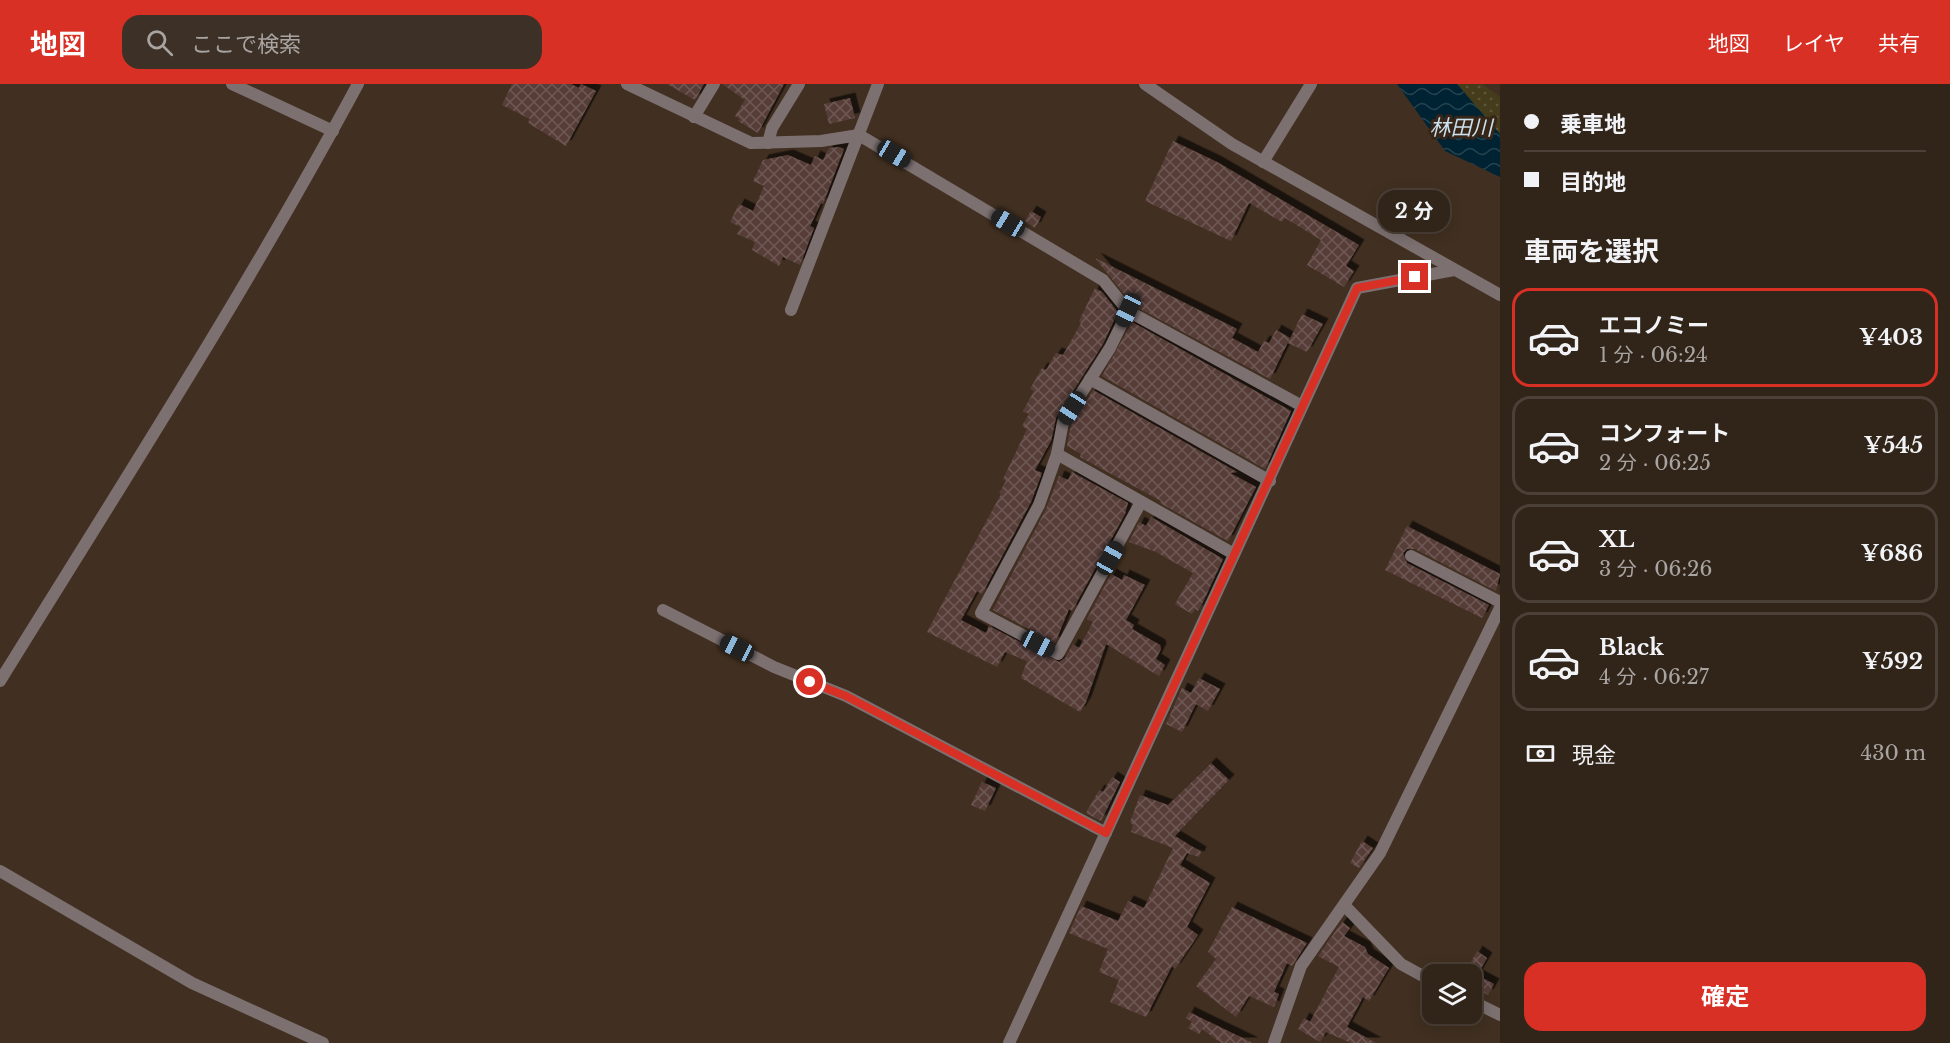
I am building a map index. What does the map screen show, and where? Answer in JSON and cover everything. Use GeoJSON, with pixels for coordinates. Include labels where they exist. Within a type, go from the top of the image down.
{"type":"FeatureCollection","features":[{"type":"Feature","properties":{"kind":"street"},"geometry":{"type":"LineString","coordinates":[[232,84],[333,131]]}},
{"type":"Feature","properties":{"kind":"street"},"geometry":{"type":"LineString","coordinates":[[0,681],[183,384],[333,131],[358,84]]}},
{"type":"Feature","properties":{"kind":"street"},"geometry":{"type":"LineString","coordinates":[[627,84],[751,143],[821,141],[859,135],[1103,280],[1128,310],[1302,406]]}},
{"type":"Feature","properties":{"kind":"street"},"geometry":{"type":"LineString","coordinates":[[694,117],[714,84]]}},
{"type":"Feature","properties":{"kind":"street"},"geometry":{"type":"LineString","coordinates":[[768,143],[772,128],[799,84]]}},
{"type":"Feature","properties":{"kind":"street"},"geometry":{"type":"LineString","coordinates":[[791,310],[878,84]]}},
{"type":"Feature","properties":{"kind":"street"},"geometry":{"type":"LineString","coordinates":[[1145,84],[1263,162],[1500,295]]}},
{"type":"Feature","properties":{"kind":"street"},"geometry":{"type":"LineString","coordinates":[[1263,162],[1311,84]]}},
{"type":"Feature","properties":{"kind":"street"},"geometry":{"type":"LineString","coordinates":[[1009,1043],[1357,288],[1454,270]]}},
{"type":"Feature","properties":{"kind":"street"},"geometry":{"type":"LineString","coordinates":[[1128,310],[1110,348],[1063,422],[1057,454],[1039,505],[981,613],[1058,654],[1141,502]]}},
{"type":"Feature","properties":{"kind":"street"},"geometry":{"type":"LineString","coordinates":[[1090,379],[1270,481]]}},
{"type":"Feature","properties":{"kind":"street"},"geometry":{"type":"LineString","coordinates":[[1057,454],[1234,554]]}},
{"type":"Feature","properties":{"kind":"street"},"geometry":{"type":"LineString","coordinates":[[1411,556],[1500,602]]}},
{"type":"Feature","properties":{"kind":"street"},"geometry":{"type":"LineString","coordinates":[[1274,1043],[1300,966],[1380,853],[1500,608]]}},
{"type":"Feature","properties":{"kind":"street"},"geometry":{"type":"LineString","coordinates":[[663,610],[774,667],[846,696],[1106,833]]}},
{"type":"Feature","properties":{"kind":"street"},"geometry":{"type":"LineString","coordinates":[[0,871],[192,983],[323,1043]]}},
{"type":"Feature","properties":{"kind":"street"},"geometry":{"type":"LineString","coordinates":[[1344,905],[1401,964],[1422,976]]}},
{"type":"Feature","properties":{"kind":"street"},"geometry":{"type":"LineString","coordinates":[[1482,1006],[1500,1015]]}},
{"type":"Feature","properties":{"kind":"sand"},"geometry":{"type":"Polygon","coordinates":[[[1457,84],[1482,84],[1500,97],[1500,134],[1457,84]]]}},
{"type":"Feature","properties":{"kind":"water","name":"林田川"},"geometry":{"type":"Polygon","coordinates":[[[1397,84],[1457,84],[1500,134],[1500,177],[1445,151],[1397,84]]]}},
{"type":"Feature","properties":{"kind":"building"},"geometry":{"type":"Polygon","coordinates":[[[512,84],[571,84],[579,88],[581,84],[596,91],[566,146],[528,123],[530,119],[502,105],[512,84]]]}},
{"type":"Feature","properties":{"kind":"building"},"geometry":{"type":"Polygon","coordinates":[[[667,84],[704,84],[695,100],[667,84]]]}},
{"type":"Feature","properties":{"kind":"building"},"geometry":{"type":"Polygon","coordinates":[[[722,84],[784,84],[758,133],[738,121],[740,119],[735,116],[745,100],[722,84]]]}},
{"type":"Feature","properties":{"kind":"building"},"geometry":{"type":"Polygon","coordinates":[[[850,98],[855,118],[829,124],[824,104],[850,98]]]}},
{"type":"Feature","properties":{"kind":"building"},"geometry":{"type":"Polygon","coordinates":[[[1173,141],[1217,162],[1359,245],[1346,266],[1354,271],[1344,287],[1307,265],[1321,240],[1285,218],[1282,222],[1249,203],[1231,241],[1145,201],[1173,141]]]}},
{"type":"Feature","properties":{"kind":"building"},"geometry":{"type":"Polygon","coordinates":[[[829,148],[844,149],[823,204],[821,203],[810,226],[814,228],[800,265],[783,257],[779,266],[752,250],[755,242],[737,234],[741,227],[730,222],[739,204],[753,211],[764,186],[753,181],[763,160],[788,155],[811,165],[815,156],[823,160],[829,148]]]}},
{"type":"Feature","properties":{"kind":"building"},"geometry":{"type":"Polygon","coordinates":[[[1031,211],[1041,217],[1035,228],[1025,221],[1031,211]]]}},
{"type":"Feature","properties":{"kind":"building"},"geometry":{"type":"Polygon","coordinates":[[[1095,258],[1237,329],[1232,338],[1258,352],[1264,341],[1269,343],[1276,330],[1290,338],[1270,379],[1133,305],[1095,258]]]}},
{"type":"Feature","properties":{"kind":"building"},"geometry":{"type":"Polygon","coordinates":[[[1095,288],[1102,292],[1118,312],[1103,344],[1056,418],[1051,441],[1035,470],[1042,473],[1031,502],[982,594],[977,591],[961,620],[986,633],[989,626],[1059,662],[1065,658],[1073,644],[1079,648],[1093,622],[1087,619],[1111,574],[1122,580],[1124,575],[1145,585],[1126,620],[1134,625],[1132,629],[1160,645],[1161,649],[1156,659],[1165,665],[1159,676],[1106,644],[1086,702],[1080,712],[1021,678],[1027,661],[1005,652],[997,667],[927,632],[1001,494],[999,493],[1006,481],[1003,479],[1027,429],[1022,426],[1029,414],[1023,411],[1034,391],[1030,389],[1042,368],[1046,370],[1056,353],[1063,355],[1081,323],[1079,321],[1095,288]]]}},
{"type":"Feature","properties":{"kind":"building"},"geometry":{"type":"Polygon","coordinates":[[[1302,314],[1323,324],[1307,352],[1288,343],[1302,314]]]}},
{"type":"Feature","properties":{"kind":"building"},"geometry":{"type":"Polygon","coordinates":[[[1132,322],[1291,411],[1265,469],[1102,376],[1132,322]]]}},
{"type":"Feature","properties":{"kind":"building"},"geometry":{"type":"Polygon","coordinates":[[[1093,390],[1237,472],[1230,473],[1256,487],[1228,541],[1080,457],[1081,454],[1067,446],[1071,425],[1093,390]]]}},
{"type":"Feature","properties":{"kind":"building"},"geometry":{"type":"Polygon","coordinates":[[[1072,472],[1128,503],[1125,514],[1072,611],[1069,609],[1055,643],[993,610],[1046,509],[1059,476],[1068,480],[1072,472]]]}},
{"type":"Feature","properties":{"kind":"building"},"geometry":{"type":"Polygon","coordinates":[[[1151,517],[1223,559],[1198,611],[1195,609],[1192,614],[1175,604],[1193,573],[1156,552],[1129,542],[1139,522],[1146,526],[1151,517]]]}},
{"type":"Feature","properties":{"kind":"building"},"geometry":{"type":"Polygon","coordinates":[[[1407,526],[1500,574],[1496,591],[1415,549],[1407,549],[1403,553],[1407,563],[1489,605],[1482,618],[1385,570],[1407,526]]]}},
{"type":"Feature","properties":{"kind":"building"},"geometry":{"type":"Polygon","coordinates":[[[1199,678],[1220,689],[1208,711],[1196,704],[1182,732],[1166,724],[1182,688],[1191,693],[1199,678]]]}},
{"type":"Feature","properties":{"kind":"building"},"geometry":{"type":"Polygon","coordinates":[[[1211,763],[1229,780],[1175,836],[1201,852],[1199,857],[1187,853],[1180,865],[1210,883],[1187,927],[1198,935],[1175,969],[1172,966],[1146,1017],[1110,1002],[1119,980],[1099,972],[1108,949],[1069,933],[1081,906],[1118,921],[1128,901],[1144,908],[1173,848],[1131,832],[1133,825],[1130,822],[1140,795],[1168,805],[1211,763]]]}},
{"type":"Feature","properties":{"kind":"building"},"geometry":{"type":"Polygon","coordinates":[[[1112,777],[1120,782],[1101,821],[1086,813],[1099,790],[1103,792],[1112,777]]]}},
{"type":"Feature","properties":{"kind":"building"},"geometry":{"type":"Polygon","coordinates":[[[982,782],[996,788],[985,811],[971,805],[982,782]]]}},
{"type":"Feature","properties":{"kind":"building"},"geometry":{"type":"Polygon","coordinates":[[[1362,841],[1373,848],[1359,868],[1350,863],[1362,841]]]}},
{"type":"Feature","properties":{"kind":"building"},"geometry":{"type":"Polygon","coordinates":[[[1232,907],[1307,943],[1292,966],[1287,963],[1274,992],[1279,994],[1274,1007],[1249,996],[1236,1017],[1196,986],[1216,959],[1208,952],[1232,907]]]}},
{"type":"Feature","properties":{"kind":"building"},"geometry":{"type":"Polygon","coordinates":[[[1342,922],[1350,928],[1344,936],[1365,947],[1368,954],[1389,968],[1369,1001],[1363,997],[1347,1027],[1376,1043],[1351,1043],[1326,1032],[1320,1042],[1298,1029],[1304,1018],[1310,1022],[1339,967],[1318,956],[1342,922]]]}},
{"type":"Feature","properties":{"kind":"building"},"geometry":{"type":"Polygon","coordinates":[[[1477,951],[1487,958],[1482,966],[1482,964],[1470,964],[1477,951]]]}},
{"type":"Feature","properties":{"kind":"building"},"geometry":{"type":"Polygon","coordinates":[[[1482,978],[1494,984],[1488,995],[1482,992],[1482,978]]]}},
{"type":"Feature","properties":{"kind":"building"},"geometry":{"type":"Polygon","coordinates":[[[1189,1012],[1253,1043],[1221,1043],[1202,1029],[1199,1034],[1188,1028],[1192,1022],[1186,1018],[1189,1012]]]}},
{"type":"Feature","properties":{"kind":"route"},"geometry":{"type":"LineString","coordinates":[[810,682],[846,696],[1106,833],[1357,288],[1415,277]]}}]}
